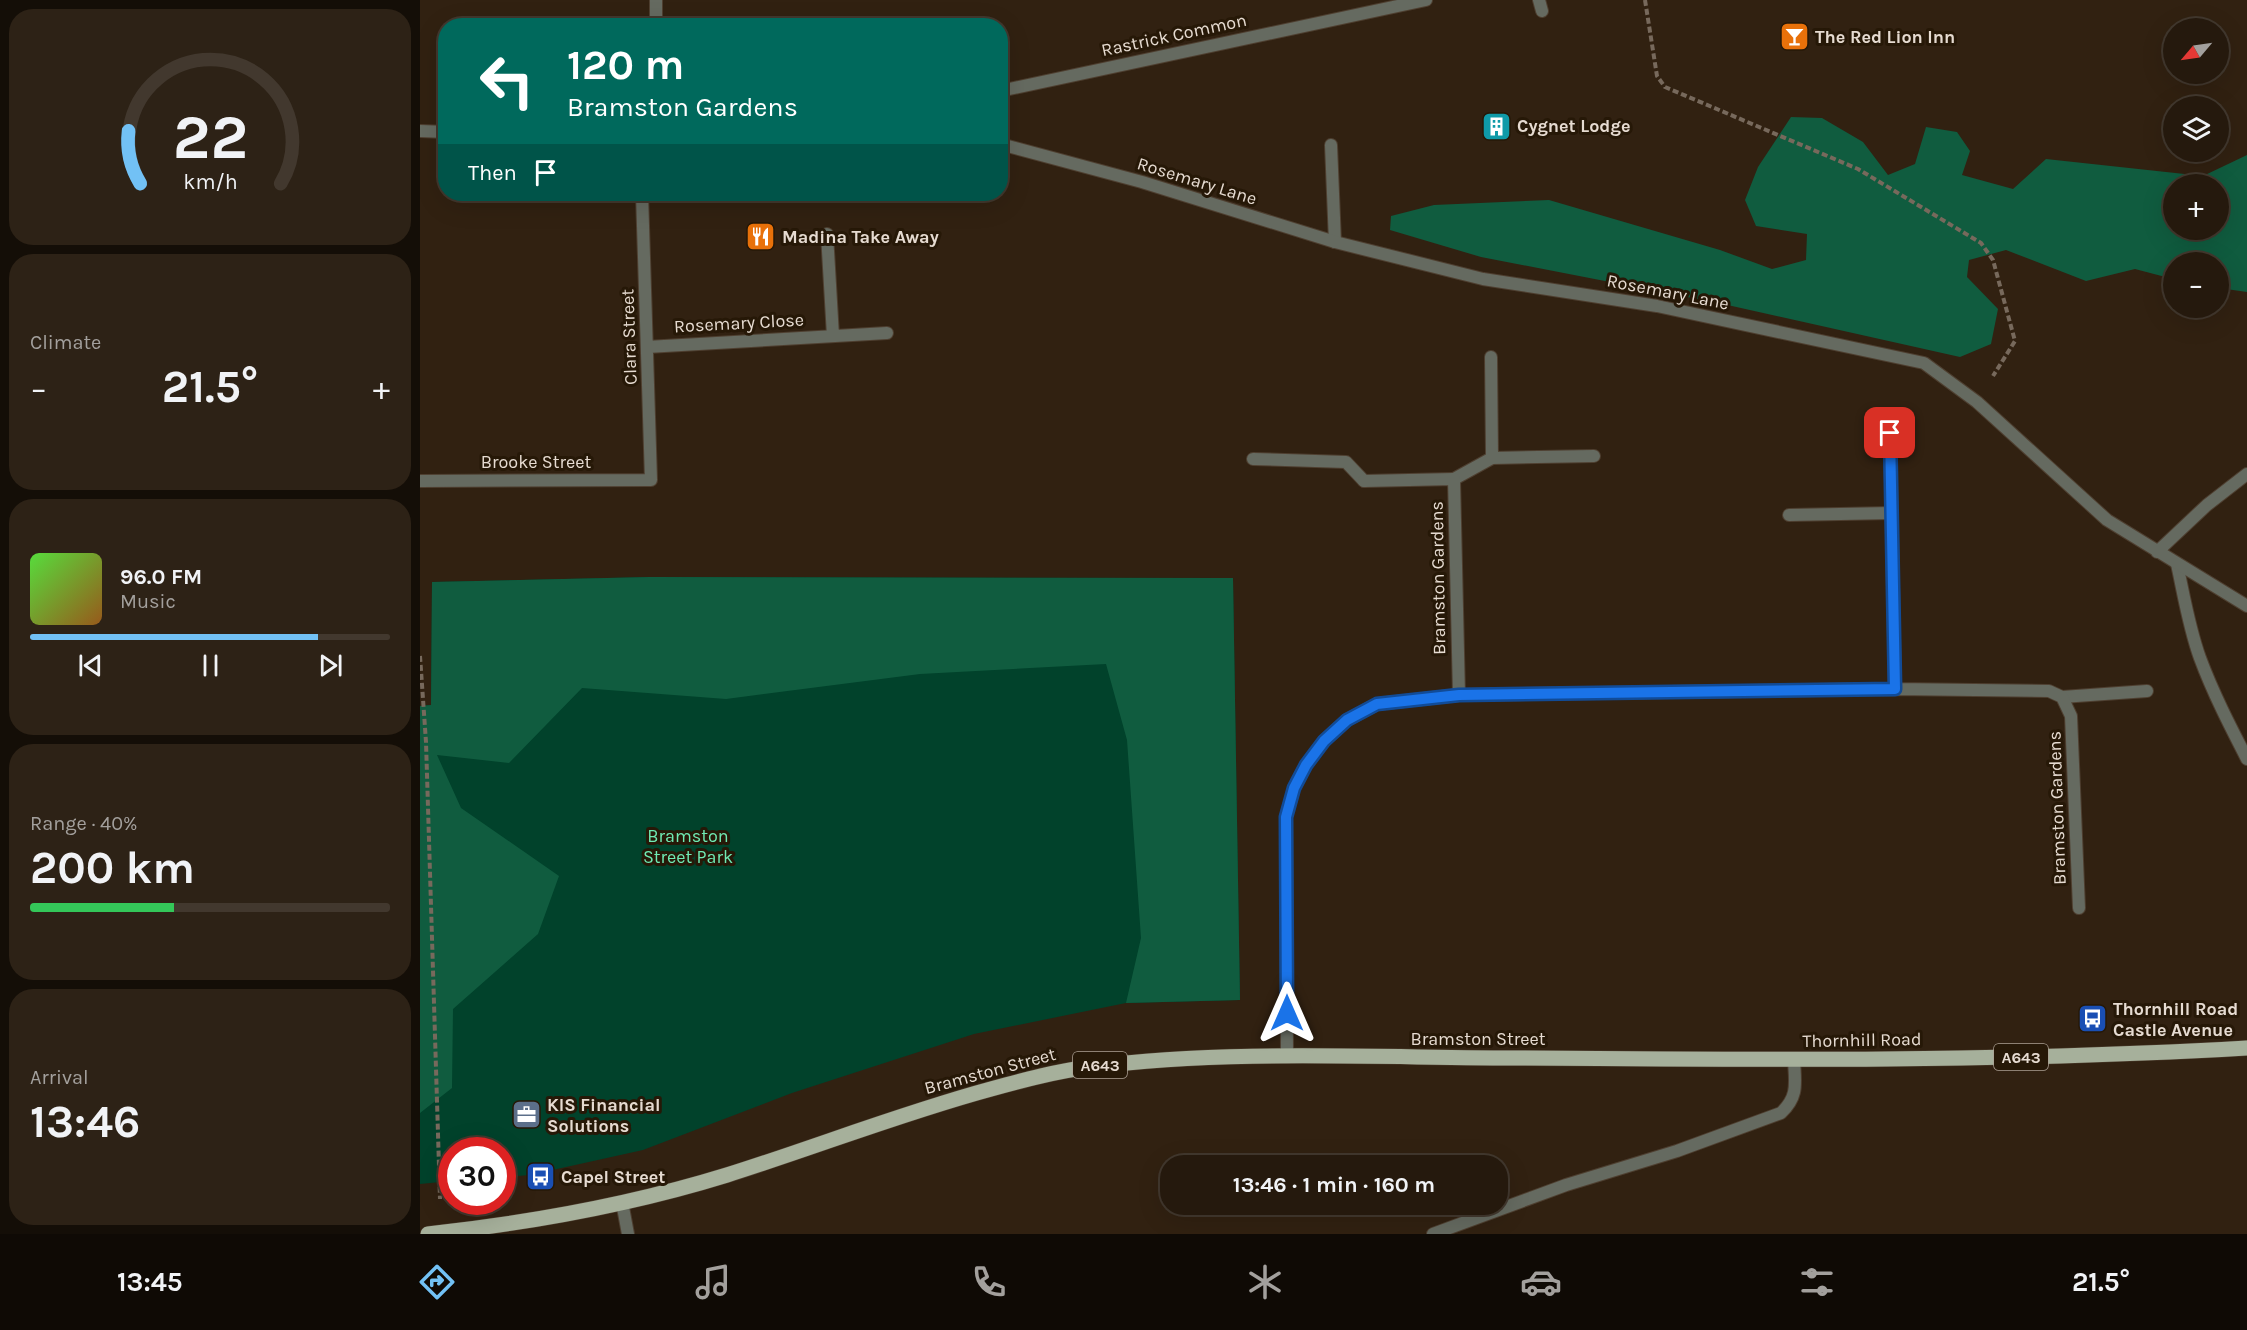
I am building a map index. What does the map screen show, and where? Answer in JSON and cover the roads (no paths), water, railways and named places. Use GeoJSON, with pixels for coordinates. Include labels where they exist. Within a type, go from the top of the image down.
{"type":"FeatureCollection","features":[{"type":"Feature","properties":{"kind":"main road","name":"Thornhill Road"},"geometry":{"type":"LineString","coordinates":[[1794,1060],[2129,1055],[2247,1048]]}},
{"type":"Feature","properties":{"kind":"main road","name":"Bramston Street"},"geometry":{"type":"LineString","coordinates":[[434,1233],[582,1212],[622,1202],[726,1175],[957,1098],[1035,1077],[1084,1067],[1157,1059],[1287,1057],[1794,1060]]}},
{"type":"Feature","properties":{"kind":"street"},"geometry":{"type":"LineString","coordinates":[[656,0],[656,18]]}},
{"type":"Feature","properties":{"kind":"street","name":"Rastrick Common"},"geometry":{"type":"LineString","coordinates":[[1008,89],[1426,0]]}},
{"type":"Feature","properties":{"kind":"street"},"geometry":{"type":"LineString","coordinates":[[420,131],[438,132]]}},
{"type":"Feature","properties":{"kind":"street"},"geometry":{"type":"LineString","coordinates":[[1331,145],[1335,242]]}},
{"type":"Feature","properties":{"kind":"street","name":"Rosemary Lane"},"geometry":{"type":"LineString","coordinates":[[1008,146],[1142,182],[1335,242],[1483,279],[1657,306],[1924,363],[1977,402],[2106,520],[2247,606]]}},
{"type":"Feature","properties":{"kind":"street","name":"Clara Street"},"geometry":{"type":"LineString","coordinates":[[642,201],[651,480]]}},
{"type":"Feature","properties":{"kind":"street"},"geometry":{"type":"LineString","coordinates":[[827,234],[833,336]]}},
{"type":"Feature","properties":{"kind":"street","name":"Rosemary Close"},"geometry":{"type":"LineString","coordinates":[[647,347],[887,333]]}},
{"type":"Feature","properties":{"kind":"street"},"geometry":{"type":"LineString","coordinates":[[1491,357],[1492,458]]}},
{"type":"Feature","properties":{"kind":"street"},"geometry":{"type":"LineString","coordinates":[[1890,433],[1895,689]]}},
{"type":"Feature","properties":{"kind":"street"},"geometry":{"type":"LineString","coordinates":[[1454,479],[1492,458],[1594,456]]}},
{"type":"Feature","properties":{"kind":"street","name":"Bramston Gardens"},"geometry":{"type":"LineString","coordinates":[[1253,459],[1346,462],[1364,481],[1454,479],[1459,695]]}},
{"type":"Feature","properties":{"kind":"street"},"geometry":{"type":"LineString","coordinates":[[2157,552],[2207,505],[2247,474]]}},
{"type":"Feature","properties":{"kind":"street","name":"Brooke Street"},"geometry":{"type":"LineString","coordinates":[[420,481],[651,480]]}},
{"type":"Feature","properties":{"kind":"street"},"geometry":{"type":"LineString","coordinates":[[1789,515],[1892,513]]}},
{"type":"Feature","properties":{"kind":"street"},"geometry":{"type":"LineString","coordinates":[[2177,564],[2187,614],[2199,656],[2215,695],[2247,759]]}},
{"type":"Feature","properties":{"kind":"street"},"geometry":{"type":"LineString","coordinates":[[1287,1057],[1286,817],[1294,788],[1306,765],[1324,741],[1347,720],[1377,704],[1459,695],[1895,689],[2049,691],[2062,697],[2147,691]]}},
{"type":"Feature","properties":{"kind":"street","name":"Bramston Gardens"},"geometry":{"type":"LineString","coordinates":[[2062,697],[2071,716],[2079,908]]}},
{"type":"Feature","properties":{"kind":"street","name":"Thornhill Road"},"geometry":{"type":"LineString","coordinates":[[1433,1234],[1566,1185],[1677,1151],[1780,1113],[1791,1104],[1795,1093],[1794,1060]]}},
{"type":"Feature","properties":{"kind":"street"},"geometry":{"type":"LineString","coordinates":[[622,1202],[628,1234]]}},
{"type":"Feature","properties":{"kind":"place","name":"The Red Lion Inn"},"geometry":{"type":"Point","coordinates":[1794,37]}},
{"type":"Feature","properties":{"kind":"place","name":"Cygnet Lodge"},"geometry":{"type":"Point","coordinates":[1496,126]}},
{"type":"Feature","properties":{"kind":"place","name":"Madina Take Away"},"geometry":{"type":"Point","coordinates":[761,237]}},
{"type":"Feature","properties":{"kind":"place","name":"Thornhill Road Castle Avenue"},"geometry":{"type":"Point","coordinates":[2092,1019]}},
{"type":"Feature","properties":{"kind":"place","name":"KIS Financial Solutions"},"geometry":{"type":"Point","coordinates":[526,1115]}},
{"type":"Feature","properties":{"kind":"place","name":"Capel Street"},"geometry":{"type":"Point","coordinates":[540,1177]}},
{"type":"Feature","properties":{"kind":"park label","name":"Bramston Street Park"},"geometry":{"type":"Point","coordinates":[688,846]}}]}
